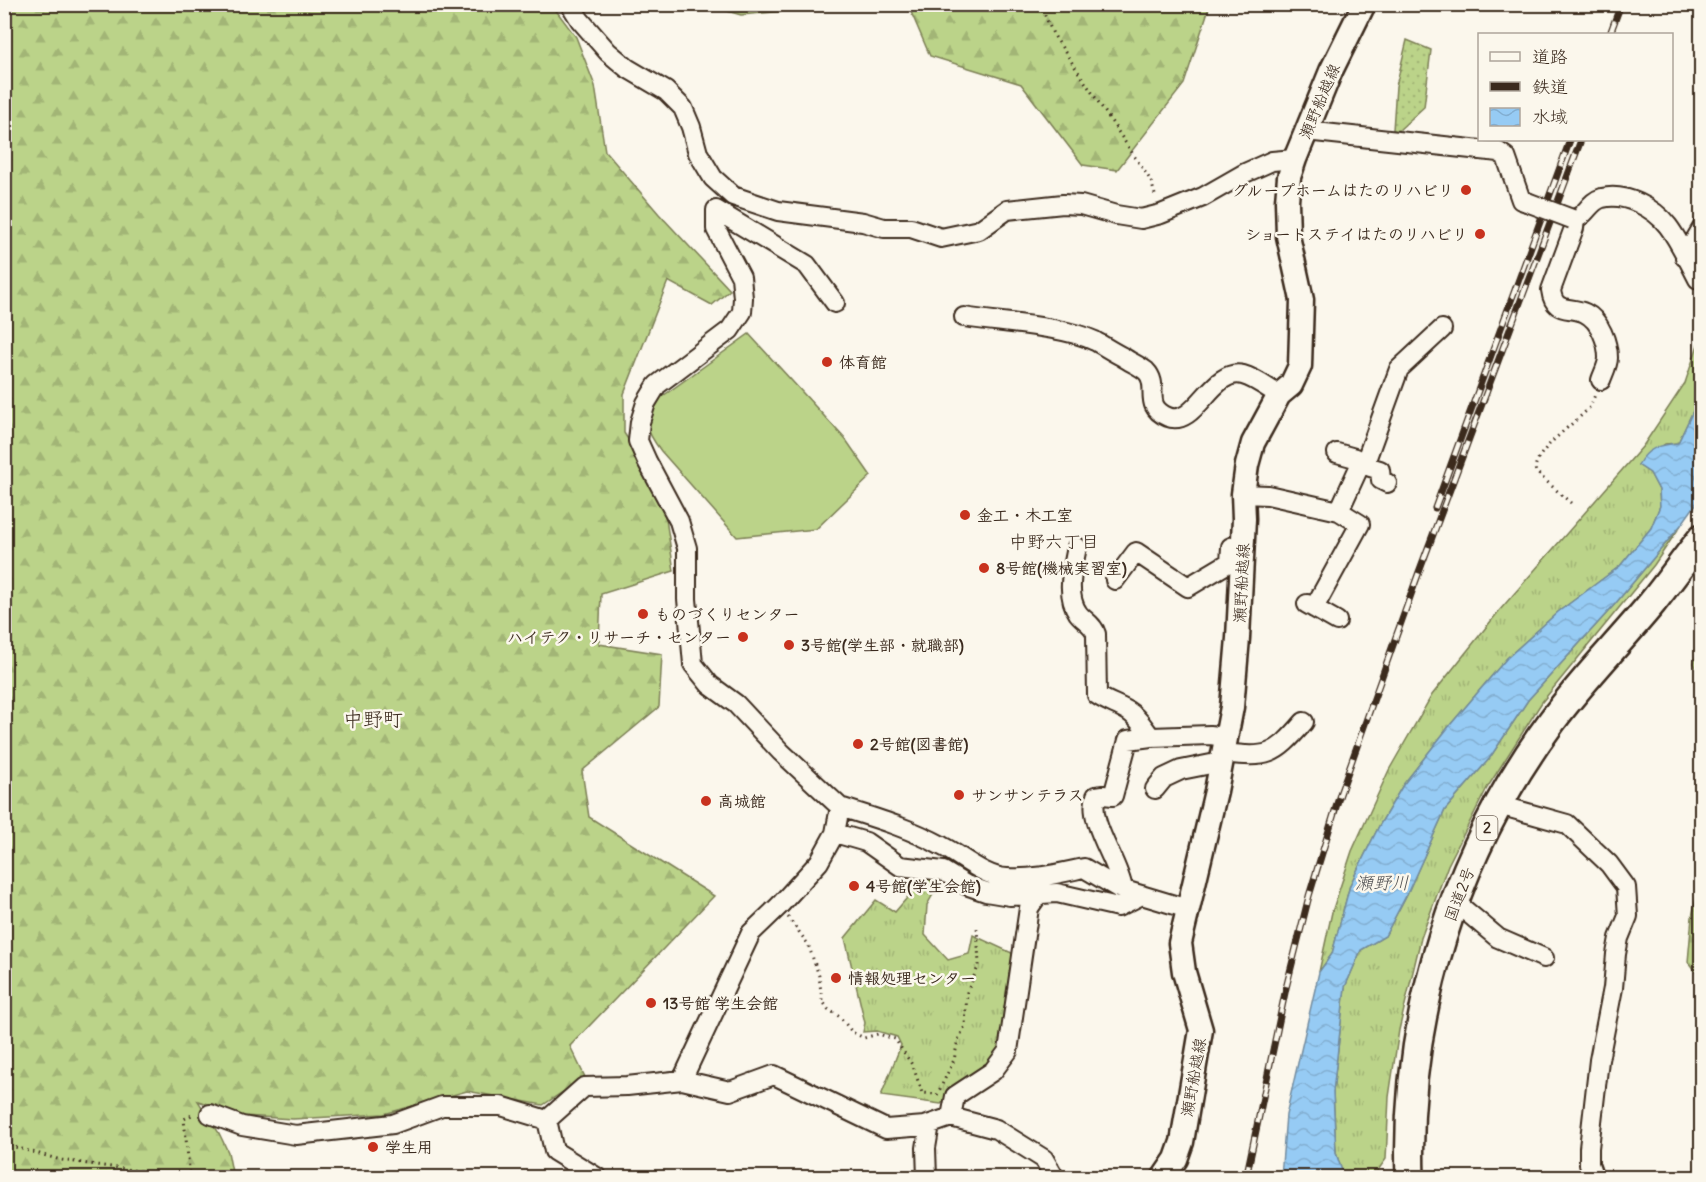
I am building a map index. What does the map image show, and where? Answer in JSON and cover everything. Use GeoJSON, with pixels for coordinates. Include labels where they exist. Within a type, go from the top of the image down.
{"type":"FeatureCollection","features":[{"type":"Feature","properties":{"kind":"highway","name":"国道2号"},"geometry":{"type":"LineString","coordinates":[[1410,1178],[1411,1105],[1420,1024],[1437,955],[1454,901],[1498,804],[1552,722],[1589,674],[1652,603],[1701,538]]}},
{"type":"Feature","properties":{"kind":"main road","name":"瀬野船越線"},"geometry":{"type":"LineString","coordinates":[[1163,1178],[1176,1159],[1182,1142],[1201,1030],[1184,972],[1180,944],[1232,707],[1243,543],[1243,494],[1247,465],[1254,443],[1279,395],[1291,385],[1300,366],[1302,300],[1288,236],[1289,177],[1331,71],[1364,4]]}},
{"type":"Feature","properties":{"kind":"street"},"geometry":{"type":"LineString","coordinates":[[570,4],[580,20],[608,52],[627,68],[666,91],[683,108],[692,128],[698,153],[713,178],[733,196],[778,211],[863,222],[884,228],[911,228],[941,238],[979,230],[1007,210],[1063,204],[1081,205],[1141,219],[1161,214],[1203,197],[1245,173],[1272,161],[1295,159]]}},
{"type":"Feature","properties":{"kind":"street"},"geometry":{"type":"LineString","coordinates":[[1306,131],[1499,152],[1506,157],[1521,200],[1574,219],[1581,217],[1593,202],[1603,198],[1623,198],[1645,205],[1667,225],[1701,281]]}},
{"type":"Feature","properties":{"kind":"street"},"geometry":{"type":"LineString","coordinates":[[835,303],[807,266],[719,205],[716,229],[741,277],[742,312],[730,330],[657,385],[646,403],[640,422],[638,441],[646,461],[679,521],[687,548],[687,599],[693,664],[710,685],[736,704],[781,752],[840,807],[898,825],[944,846],[973,866],[1005,879],[1044,876],[1084,868],[1123,889],[1188,909]]}},
{"type":"Feature","properties":{"kind":"street"},"geometry":{"type":"LineString","coordinates":[[1574,219],[1574,228],[1554,277],[1551,290],[1552,299],[1562,308],[1586,314],[1596,322],[1604,337],[1608,359],[1601,380]]}},
{"type":"Feature","properties":{"kind":"street"},"geometry":{"type":"LineString","coordinates":[[1685,257],[1701,228]]}},
{"type":"Feature","properties":{"kind":"street"},"geometry":{"type":"LineString","coordinates":[[964,317],[1066,332],[1094,340],[1146,371],[1153,381],[1154,407],[1169,417],[1180,418],[1190,412],[1224,378],[1234,374],[1245,375],[1279,395]]}},
{"type":"Feature","properties":{"kind":"street"},"geometry":{"type":"LineString","coordinates":[[1339,511],[1364,461],[1399,369],[1442,329]]}},
{"type":"Feature","properties":{"kind":"street"},"geometry":{"type":"LineString","coordinates":[[1337,453],[1364,461],[1370,467],[1380,470],[1381,480],[1386,483]]}},
{"type":"Feature","properties":{"kind":"street"},"geometry":{"type":"LineString","coordinates":[[1243,494],[1269,495],[1339,511],[1360,524],[1310,606],[1337,621]]}},
{"type":"Feature","properties":{"kind":"street"},"geometry":{"type":"LineString","coordinates":[[1115,580],[1136,552],[1188,586],[1230,562],[1231,547],[1243,543]]}},
{"type":"Feature","properties":{"kind":"street"},"geometry":{"type":"LineString","coordinates":[[1077,547],[1071,591],[1076,609],[1094,627],[1096,634],[1097,695],[1108,703],[1127,710],[1138,719],[1151,737]]}},
{"type":"Feature","properties":{"kind":"street"},"geometry":{"type":"LineString","coordinates":[[1155,789],[1164,777],[1224,750],[1264,756],[1280,747],[1304,722]]}},
{"type":"Feature","properties":{"kind":"street"},"geometry":{"type":"LineString","coordinates":[[1123,889],[1116,865],[1095,821],[1093,805],[1096,796],[1113,796],[1128,740],[1210,735],[1224,750]]}},
{"type":"Feature","properties":{"kind":"street"},"geometry":{"type":"LineString","coordinates":[[1498,804],[1567,824],[1609,864],[1626,887],[1628,916],[1618,946],[1599,1060],[1589,1148],[1589,1164],[1594,1178]]}},
{"type":"Feature","properties":{"kind":"street"},"geometry":{"type":"LineString","coordinates":[[682,1080],[751,933],[819,862],[835,833],[840,807]]}},
{"type":"Feature","properties":{"kind":"street"},"geometry":{"type":"LineString","coordinates":[[835,833],[866,842],[900,866],[943,871],[966,885],[986,892],[1010,896],[1057,893],[1118,907],[1142,895]]}},
{"type":"Feature","properties":{"kind":"street"},"geometry":{"type":"LineString","coordinates":[[953,1110],[955,1096],[993,1071],[1008,1051],[1029,908],[1038,895]]}},
{"type":"Feature","properties":{"kind":"street"},"geometry":{"type":"LineString","coordinates":[[1454,901],[1498,938],[1544,958]]}},
{"type":"Feature","properties":{"kind":"street"},"geometry":{"type":"LineString","coordinates":[[547,1120],[584,1087],[627,1086],[682,1080],[730,1091],[774,1075],[886,1129],[930,1124],[953,1110]]}},
{"type":"Feature","properties":{"kind":"street"},"geometry":{"type":"LineString","coordinates":[[210,1114],[242,1126],[296,1135],[393,1124],[442,1106],[501,1106],[547,1120]]}},
{"type":"Feature","properties":{"kind":"street"},"geometry":{"type":"LineString","coordinates":[[953,1110],[996,1128],[1044,1158],[1055,1178]]}},
{"type":"Feature","properties":{"kind":"street"},"geometry":{"type":"LineString","coordinates":[[547,1120],[554,1151],[598,1178]]}},
{"type":"Feature","properties":{"kind":"street"},"geometry":{"type":"LineString","coordinates":[[927,1178],[926,1148],[930,1124]]}},
{"type":"Feature","properties":{"kind":"path"},"geometry":{"type":"LineString","coordinates":[[1040,4],[1053,34],[1151,181],[1161,214]]}},
{"type":"Feature","properties":{"kind":"path"},"geometry":{"type":"LineString","coordinates":[[1571,503],[1536,472],[1534,467],[1548,445],[1591,406],[1601,380]]}},
{"type":"Feature","properties":{"kind":"path"},"geometry":{"type":"LineString","coordinates":[[779,906],[808,944],[819,976],[822,1000],[828,1009],[840,1017],[852,1032],[864,1038],[878,1034],[895,1039],[913,1066],[917,1084],[922,1093],[936,1094],[953,1110]]}},
{"type":"Feature","properties":{"kind":"path"},"geometry":{"type":"LineString","coordinates":[[936,1094],[954,1060],[958,1040],[965,1026],[967,992],[980,964],[977,926]]}},
{"type":"Feature","properties":{"kind":"path"},"geometry":{"type":"LineString","coordinates":[[190,1178],[184,1119],[201,1111],[210,1114]]}},
{"type":"Feature","properties":{"kind":"path"},"geometry":{"type":"LineString","coordinates":[[4,1144],[61,1160],[153,1173],[166,1178]]}},
{"type":"Feature","properties":{"kind":"green space"},"geometry":{"type":"Polygon","coordinates":[[[706,4],[850,5],[741,15],[706,4]]]}},
{"type":"Feature","properties":{"kind":"green space"},"geometry":{"type":"Polygon","coordinates":[[[5,5],[552,5],[576,37],[595,86],[605,151],[659,214],[730,290],[712,305],[668,281],[624,394],[624,433],[662,493],[674,571],[601,594],[599,644],[662,654],[659,707],[582,771],[589,817],[714,896],[570,1046],[585,1077],[543,1105],[467,1091],[384,1114],[293,1119],[243,1116],[198,1101],[219,1133],[228,1152],[233,1177],[5,1178],[5,5]]]}},
{"type":"Feature","properties":{"kind":"green space"},"geometry":{"type":"Polygon","coordinates":[[[908,5],[1210,5],[1184,84],[1117,170],[1083,165],[1021,84],[930,56],[908,5]]]}},
{"type":"Feature","properties":{"kind":"green space"},"geometry":{"type":"Polygon","coordinates":[[[1407,40],[1431,50],[1424,107],[1398,131],[1393,130],[1396,86],[1407,40]]]}},
{"type":"Feature","properties":{"kind":"green space"},"geometry":{"type":"Polygon","coordinates":[[[749,334],[846,440],[871,476],[816,529],[737,537],[661,451],[649,432],[647,421],[656,401],[749,334]]]}},
{"type":"Feature","properties":{"kind":"green space"},"geometry":{"type":"Polygon","coordinates":[[[1701,336],[1701,394],[1678,443],[1665,444],[1638,465],[1650,473],[1659,490],[1660,506],[1651,528],[1620,566],[1558,612],[1507,658],[1403,785],[1379,826],[1350,885],[1332,954],[1319,972],[1332,912],[1352,851],[1389,770],[1432,695],[1499,611],[1643,446],[1685,383],[1701,336]]]}},
{"type":"Feature","properties":{"kind":"green space"},"geometry":{"type":"Polygon","coordinates":[[[1681,525],[1654,565],[1542,702],[1487,788],[1448,865],[1421,938],[1399,1030],[1389,1097],[1386,1159],[1373,1177],[1344,1178],[1336,1153],[1333,1092],[1345,987],[1361,950],[1385,936],[1407,894],[1445,810],[1489,759],[1528,700],[1615,604],[1681,525]]]}},
{"type":"Feature","properties":{"kind":"green space"},"geometry":{"type":"Polygon","coordinates":[[[1701,638],[1701,681],[1694,663],[1701,638]]]}},
{"type":"Feature","properties":{"kind":"green space"},"geometry":{"type":"Polygon","coordinates":[[[936,873],[939,884],[927,905],[925,935],[948,960],[969,954],[973,935],[1016,955],[1004,1031],[994,1061],[964,1081],[941,1104],[881,1096],[901,1045],[897,1037],[877,1031],[863,1032],[865,1023],[845,938],[876,900],[895,912],[918,885],[936,873]]]}},
{"type":"Feature","properties":{"kind":"green space"},"geometry":{"type":"Polygon","coordinates":[[[1701,875],[1702,979],[1688,962],[1692,917],[1701,875]]]}},
{"type":"Feature","properties":{"kind":"water","name":"瀬野川"},"geometry":{"type":"Polygon","coordinates":[[[1701,394],[1701,462],[1696,477],[1698,481],[1701,478],[1701,497],[1681,525],[1615,604],[1528,700],[1489,759],[1445,810],[1407,894],[1385,936],[1361,950],[1345,987],[1333,1092],[1336,1153],[1344,1177],[1281,1177],[1286,1115],[1319,972],[1332,954],[1350,885],[1379,826],[1403,785],[1507,658],[1558,612],[1620,566],[1651,528],[1660,506],[1659,490],[1650,473],[1638,465],[1654,448],[1678,443],[1701,394]]]}},
{"type":"Feature","properties":{"kind":"railway"},"geometry":{"type":"LineString","coordinates":[[1610,33],[1621,4]]}},
{"type":"Feature","properties":{"kind":"railway"},"geometry":{"type":"LineString","coordinates":[[1435,508],[1570,141]]}},
{"type":"Feature","properties":{"kind":"railway"},"geometry":{"type":"LineString","coordinates":[[1246,1178],[1286,988],[1309,896],[1340,794],[1419,572],[1581,141]]}},
{"type":"Feature","properties":{"kind":"place","name":"グループホームはたのリハビリ"},"geometry":{"type":"Point","coordinates":[1466,190]}},
{"type":"Feature","properties":{"kind":"place","name":"ショートステイはたのリハビリ"},"geometry":{"type":"Point","coordinates":[1480,234]}},
{"type":"Feature","properties":{"kind":"place","name":"体育館"},"geometry":{"type":"Point","coordinates":[827,362]}},
{"type":"Feature","properties":{"kind":"place","name":"金工・木工室"},"geometry":{"type":"Point","coordinates":[965,515]}},
{"type":"Feature","properties":{"kind":"place","name":"8号館(機械実習室)"},"geometry":{"type":"Point","coordinates":[984,568]}},
{"type":"Feature","properties":{"kind":"place","name":"ものづくりセンター"},"geometry":{"type":"Point","coordinates":[643,614]}},
{"type":"Feature","properties":{"kind":"place","name":"ハイテク・リサーチ・センター"},"geometry":{"type":"Point","coordinates":[743,637]}},
{"type":"Feature","properties":{"kind":"place","name":"3号館(学生部・就職部)"},"geometry":{"type":"Point","coordinates":[789,645]}},
{"type":"Feature","properties":{"kind":"place","name":"2号館(図書館)"},"geometry":{"type":"Point","coordinates":[858,744]}},
{"type":"Feature","properties":{"kind":"place","name":"サンサンテラス"},"geometry":{"type":"Point","coordinates":[959,795]}},
{"type":"Feature","properties":{"kind":"place","name":"高城館"},"geometry":{"type":"Point","coordinates":[706,801]}},
{"type":"Feature","properties":{"kind":"place","name":"4号館(学生会館)"},"geometry":{"type":"Point","coordinates":[854,886]}},
{"type":"Feature","properties":{"kind":"place","name":"情報処理センター"},"geometry":{"type":"Point","coordinates":[836,978]}},
{"type":"Feature","properties":{"kind":"place","name":"13号館 学生会館"},"geometry":{"type":"Point","coordinates":[651,1003]}},
{"type":"Feature","properties":{"kind":"place","name":"学生用"},"geometry":{"type":"Point","coordinates":[373,1147]}},
{"type":"Feature","properties":{"kind":"district","name":"中野六丁目"},"geometry":{"type":"Point","coordinates":[1054,542]}},
{"type":"Feature","properties":{"kind":"district","name":"中野町"},"geometry":{"type":"Point","coordinates":[373,719]}}]}
